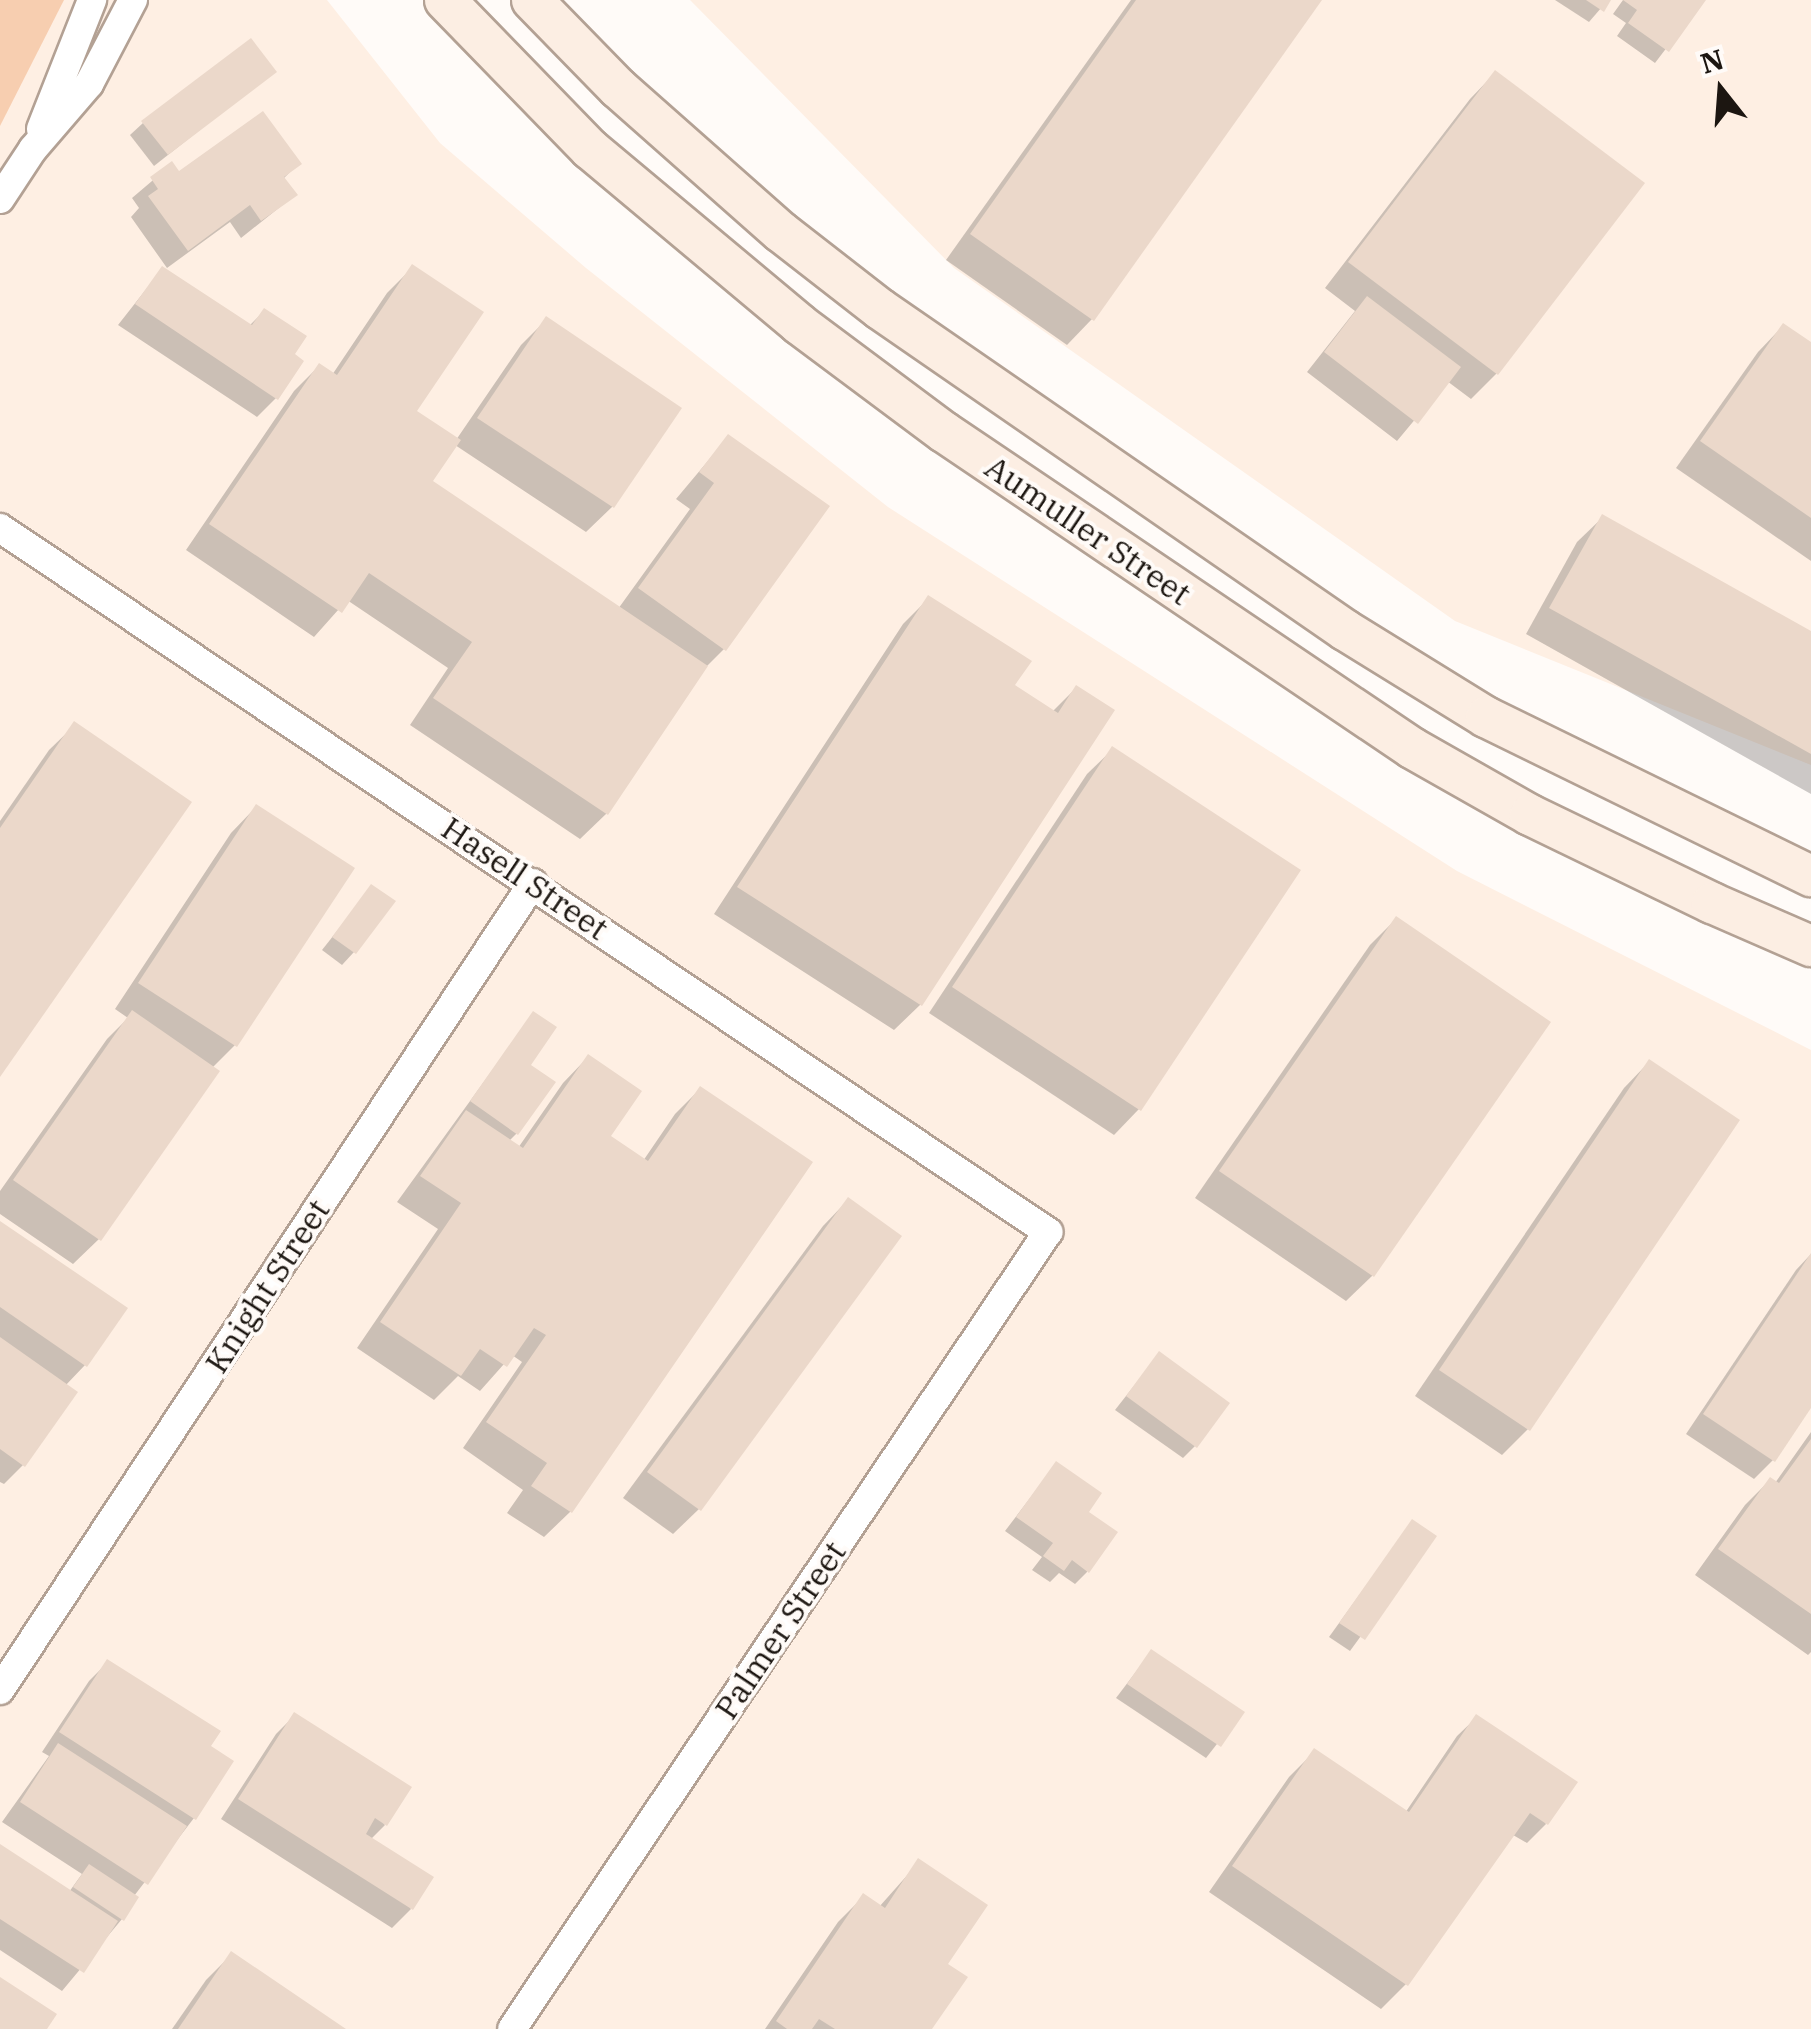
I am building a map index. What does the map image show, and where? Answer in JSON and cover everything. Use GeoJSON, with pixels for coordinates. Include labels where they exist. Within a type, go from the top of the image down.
{"type":"FeatureCollection","features":[{"type":"Feature","properties":{"kind":"main road","name":"Aumuller Street"},"geometry":{"type":"LineString","coordinates":[[445,0],[590,149],[798,324],[944,432],[1412,748],[1530,815],[1712,904],[1811,946]]}},
{"type":"Feature","properties":{"kind":"main road","name":"Aumuller Street"},"geometry":{"type":"LineString","coordinates":[[532,0],[618,88],[781,232],[910,329],[1329,619],[1486,718],[1811,876]]}},
{"type":"Feature","properties":{"kind":"street"},"geometry":{"type":"LineString","coordinates":[[33,150],[92,0]]}},
{"type":"Feature","properties":{"kind":"street"},"geometry":{"type":"LineString","coordinates":[[0,199],[33,150],[88,84],[133,0]]}},
{"type":"Feature","properties":{"kind":"street","name":"Hasell Street"},"geometry":{"type":"LineString","coordinates":[[0,528],[1048,1232]]}},
{"type":"Feature","properties":{"kind":"street","name":"Knight Street"},"geometry":{"type":"LineString","coordinates":[[0,1690],[533,883]]}},
{"type":"Feature","properties":{"kind":"street","name":"Palmer Street"},"geometry":{"type":"LineString","coordinates":[[512,2029],[1048,1232]]}},
{"type":"Feature","properties":{"kind":"shaded area"},"geometry":{"type":"Polygon","coordinates":[[[0,0],[327,0],[440,143],[586,268],[888,507],[1457,871],[1811,1050],[1811,2029],[0,2029],[0,0]]]}},
{"type":"Feature","properties":{"kind":"shaded area"},"geometry":{"type":"Polygon","coordinates":[[[0,0],[64,0],[0,126],[0,0]]]}},
{"type":"Feature","properties":{"kind":"shaded area"},"geometry":{"type":"Polygon","coordinates":[[[690,0],[1811,0],[1811,765],[1455,621],[954,268],[690,0]]]}},
{"type":"Feature","properties":{"kind":"building"},"geometry":{"type":"Polygon","coordinates":[[[1136,0],[1322,0],[1094,321],[970,234],[1136,0]]]}},
{"type":"Feature","properties":{"kind":"building"},"geometry":{"type":"Polygon","coordinates":[[[1586,0],[1611,0],[1604,12],[1586,0]]]}},
{"type":"Feature","properties":{"kind":"building"},"geometry":{"type":"Polygon","coordinates":[[[1623,0],[1706,0],[1669,52],[1628,23],[1637,10],[1623,0]]]}},
{"type":"Feature","properties":{"kind":"building"},"geometry":{"type":"Polygon","coordinates":[[[251,38],[277,72],[168,155],[141,121],[251,38]]]}},
{"type":"Feature","properties":{"kind":"building"},"geometry":{"type":"Polygon","coordinates":[[[1495,70],[1645,183],[1498,375],[1348,262],[1495,70]]]}},
{"type":"Feature","properties":{"kind":"building"},"geometry":{"type":"Polygon","coordinates":[[[263,111],[302,164],[284,177],[298,195],[261,221],[250,205],[188,251],[148,196],[158,189],[150,177],[172,161],[179,171],[263,111]]]}},
{"type":"Feature","properties":{"kind":"building"},"geometry":{"type":"Polygon","coordinates":[[[412,264],[484,312],[417,411],[461,440],[433,481],[708,666],[608,815],[433,698],[472,642],[369,573],[342,613],[209,524],[319,363],[337,375],[412,264]]]}},
{"type":"Feature","properties":{"kind":"building"},"geometry":{"type":"Polygon","coordinates":[[[162,266],[252,325],[264,308],[307,336],[295,354],[304,361],[278,400],[135,304],[162,266]]]}},
{"type":"Feature","properties":{"kind":"building"},"geometry":{"type":"Polygon","coordinates":[[[1367,296],[1461,367],[1418,424],[1324,352],[1367,296]]]}},
{"type":"Feature","properties":{"kind":"building"},"geometry":{"type":"Polygon","coordinates":[[[546,316],[682,408],[614,508],[477,418],[546,316]]]}},
{"type":"Feature","properties":{"kind":"building"},"geometry":{"type":"Polygon","coordinates":[[[1783,323],[1811,342],[1811,518],[1700,441],[1783,323]]]}},
{"type":"Feature","properties":{"kind":"building"},"geometry":{"type":"Polygon","coordinates":[[[728,434],[830,506],[726,651],[638,588],[714,483],[699,472],[728,434]]]}},
{"type":"Feature","properties":{"kind":"building"},"geometry":{"type":"Polygon","coordinates":[[[1602,514],[1811,631],[1811,754],[1549,608],[1602,514]]]}},
{"type":"Feature","properties":{"kind":"building"},"geometry":{"type":"Polygon","coordinates":[[[928,595],[1032,661],[1015,685],[1058,713],[1076,685],[1115,710],[922,1006],[737,887],[928,595]]]}},
{"type":"Feature","properties":{"kind":"building"},"geometry":{"type":"Polygon","coordinates":[[[74,721],[192,802],[0,1077],[0,828],[74,721]]]}},
{"type":"Feature","properties":{"kind":"building"},"geometry":{"type":"Polygon","coordinates":[[[1112,746],[1301,870],[1141,1111],[952,987],[1112,746]]]}},
{"type":"Feature","properties":{"kind":"building"},"geometry":{"type":"Polygon","coordinates":[[[256,804],[355,868],[237,1047],[138,983],[256,804]]]}},
{"type":"Feature","properties":{"kind":"building"},"geometry":{"type":"Polygon","coordinates":[[[371,884],[396,901],[356,954],[332,937],[371,884]]]}},
{"type":"Feature","properties":{"kind":"building"},"geometry":{"type":"Polygon","coordinates":[[[1396,916],[1551,1022],[1374,1277],[1219,1171],[1396,916]]]}},
{"type":"Feature","properties":{"kind":"building"},"geometry":{"type":"Polygon","coordinates":[[[132,1010],[220,1071],[101,1241],[13,1180],[132,1010]]]}},
{"type":"Feature","properties":{"kind":"building"},"geometry":{"type":"Polygon","coordinates":[[[533,1011],[557,1027],[531,1065],[556,1082],[518,1135],[470,1101],[533,1011]]]}},
{"type":"Feature","properties":{"kind":"building"},"geometry":{"type":"Polygon","coordinates":[[[588,1054],[642,1091],[611,1136],[648,1161],[700,1086],[813,1162],[572,1513],[531,1486],[547,1463],[486,1422],[546,1335],[534,1328],[507,1367],[480,1349],[461,1376],[380,1322],[461,1203],[420,1176],[466,1110],[523,1148],[588,1054]]]}},
{"type":"Feature","properties":{"kind":"building"},"geometry":{"type":"Polygon","coordinates":[[[1649,1059],[1740,1120],[1530,1431],[1439,1370],[1649,1059]]]}},
{"type":"Feature","properties":{"kind":"building"},"geometry":{"type":"Polygon","coordinates":[[[848,1197],[902,1236],[701,1511],[647,1472],[848,1197]]]}},
{"type":"Feature","properties":{"kind":"building"},"geometry":{"type":"Polygon","coordinates":[[[0,1221],[128,1308],[87,1367],[0,1307],[0,1221]]]}},
{"type":"Feature","properties":{"kind":"building"},"geometry":{"type":"Polygon","coordinates":[[[1811,1253],[1811,1408],[1775,1462],[1703,1414],[1811,1253]]]}},
{"type":"Feature","properties":{"kind":"building"},"geometry":{"type":"Polygon","coordinates":[[[0,1337],[78,1392],[25,1467],[0,1449],[0,1337]]]}},
{"type":"Feature","properties":{"kind":"building"},"geometry":{"type":"Polygon","coordinates":[[[1159,1351],[1230,1403],[1197,1448],[1126,1396],[1159,1351]]]}},
{"type":"Feature","properties":{"kind":"building"},"geometry":{"type":"Polygon","coordinates":[[[1811,1439],[1811,1614],[1718,1549],[1770,1477],[1779,1483],[1811,1439]]]}},
{"type":"Feature","properties":{"kind":"building"},"geometry":{"type":"Polygon","coordinates":[[[1056,1461],[1102,1493],[1089,1512],[1118,1532],[1089,1573],[1072,1560],[1064,1571],[1043,1556],[1053,1543],[1016,1517],[1056,1461]]]}},
{"type":"Feature","properties":{"kind":"building"},"geometry":{"type":"Polygon","coordinates":[[[1412,1519],[1437,1536],[1365,1640],[1339,1623],[1412,1519]]]}},
{"type":"Feature","properties":{"kind":"building"},"geometry":{"type":"Polygon","coordinates":[[[1151,1649],[1245,1712],[1221,1747],[1127,1684],[1151,1649]]]}},
{"type":"Feature","properties":{"kind":"building"},"geometry":{"type":"Polygon","coordinates":[[[107,1659],[221,1731],[211,1746],[234,1761],[196,1820],[59,1732],[107,1659]]]}},
{"type":"Feature","properties":{"kind":"building"},"geometry":{"type":"Polygon","coordinates":[[[294,1712],[412,1787],[387,1826],[375,1818],[366,1834],[434,1877],[413,1910],[238,1799],[294,1712]]]}},
{"type":"Feature","properties":{"kind":"building"},"geometry":{"type":"Polygon","coordinates":[[[1476,1714],[1578,1782],[1548,1825],[1530,1813],[1408,1986],[1232,1866],[1314,1748],[1409,1812],[1476,1714]]]}},
{"type":"Feature","properties":{"kind":"building"},"geometry":{"type":"Polygon","coordinates":[[[58,1743],[187,1826],[148,1885],[20,1802],[58,1743]]]}},
{"type":"Feature","properties":{"kind":"building"},"geometry":{"type":"Polygon","coordinates":[[[0,1844],[118,1921],[84,1973],[0,1919],[0,1844]]]}},
{"type":"Feature","properties":{"kind":"building"},"geometry":{"type":"Polygon","coordinates":[[[918,1858],[988,1905],[948,1964],[968,1977],[932,2029],[835,2029],[819,2019],[812,2029],[787,2029],[776,2021],[863,1893],[885,1908],[918,1858]]]}},
{"type":"Feature","properties":{"kind":"building"},"geometry":{"type":"Polygon","coordinates":[[[89,1864],[139,1897],[124,1921],[73,1887],[89,1864]]]}},
{"type":"Feature","properties":{"kind":"building"},"geometry":{"type":"Polygon","coordinates":[[[231,1951],[346,2029],[178,2029],[231,1951]]]}},
{"type":"Feature","properties":{"kind":"building"},"geometry":{"type":"Polygon","coordinates":[[[0,1977],[57,2014],[47,2029],[0,2029],[0,1977]]]}}]}
